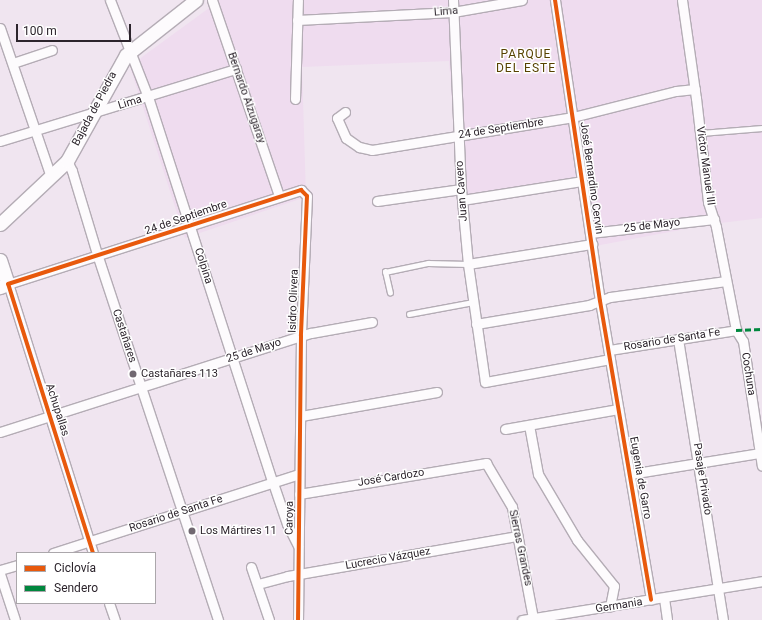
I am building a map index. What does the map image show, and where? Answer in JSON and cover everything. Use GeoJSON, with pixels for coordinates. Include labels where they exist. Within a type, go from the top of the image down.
{"type":"FeatureCollection","features":[{"type":"Feature","properties":{"kind":"main road","name":"Bajada de Piedra"},"geometry":{"type":"LineString","coordinates":[[0,224],[51,177],[66,161],[118,66],[130,50],[196,0]]}},
{"type":"Feature","properties":{"kind":"main road","name":"Achupallas"},"geometry":{"type":"LineString","coordinates":[[0,260],[4,286]]}},
{"type":"Feature","properties":{"kind":"street"},"geometry":{"type":"LineString","coordinates":[[110,0],[130,50]]}},
{"type":"Feature","properties":{"kind":"street","name":"Bernardo Alzugaray"},"geometry":{"type":"LineString","coordinates":[[212,0],[279,196]]}},
{"type":"Feature","properties":{"kind":"street"},"geometry":{"type":"LineString","coordinates":[[295,99],[298,0]]}},
{"type":"Feature","properties":{"kind":"street","name":"Juan Cavero"},"geometry":{"type":"LineString","coordinates":[[453,0],[461,189],[468,264],[485,382]]}},
{"type":"Feature","properties":{"kind":"street","name":"Lima"},"geometry":{"type":"LineString","coordinates":[[297,20],[453,12],[522,0]]}},
{"type":"Feature","properties":{"kind":"street","name":"José Bernardino Cervin"},"geometry":{"type":"LineString","coordinates":[[555,0],[600,301],[610,354]]}},
{"type":"Feature","properties":{"kind":"street","name":"Victor Manuel III"},"geometry":{"type":"LineString","coordinates":[[682,0],[701,133],[708,202],[714,218],[736,330]]}},
{"type":"Feature","properties":{"kind":"street"},"geometry":{"type":"LineString","coordinates":[[0,28],[51,177]]}},
{"type":"Feature","properties":{"kind":"street"},"geometry":{"type":"LineString","coordinates":[[13,63],[52,50]]}},
{"type":"Feature","properties":{"kind":"street","name":"Colpina"},"geometry":{"type":"LineString","coordinates":[[130,50],[148,97],[273,483],[287,524],[298,547]]}},
{"type":"Feature","properties":{"kind":"street","name":"Lima"},"geometry":{"type":"LineString","coordinates":[[0,141],[236,70]]}},
{"type":"Feature","properties":{"kind":"street","name":"24 de Septiembre"},"geometry":{"type":"LineString","coordinates":[[345,112],[336,118],[338,123],[351,142],[366,150],[573,117],[676,91],[695,89]]}},
{"type":"Feature","properties":{"kind":"street","name":"Castañares"},"geometry":{"type":"LineString","coordinates":[[66,161],[72,171],[140,388],[218,620]]}},
{"type":"Feature","properties":{"kind":"street"},"geometry":{"type":"LineString","coordinates":[[462,200],[582,181]]}},
{"type":"Feature","properties":{"kind":"street"},"geometry":{"type":"LineString","coordinates":[[377,201],[461,189]]}},
{"type":"Feature","properties":{"kind":"street","name":"24 de Septiembre"},"geometry":{"type":"LineString","coordinates":[[4,286],[98,257],[301,190]]}},
{"type":"Feature","properties":{"kind":"street","name":"Isidro Olivera"},"geometry":{"type":"LineString","coordinates":[[301,190],[307,196],[301,336],[301,416]]}},
{"type":"Feature","properties":{"kind":"street","name":"25 de Mayo"},"geometry":{"type":"LineString","coordinates":[[590,233],[714,218]]}},
{"type":"Feature","properties":{"kind":"street"},"geometry":{"type":"LineString","coordinates":[[468,264],[592,244]]}},
{"type":"Feature","properties":{"kind":"street"},"geometry":{"type":"LineString","coordinates":[[476,324],[589,305],[610,297],[726,281]]}},
{"type":"Feature","properties":{"kind":"street","name":"Achupallas"},"geometry":{"type":"LineString","coordinates":[[4,286],[50,416],[93,552]]}},
{"type":"Feature","properties":{"kind":"street","name":"25 de Mayo"},"geometry":{"type":"LineString","coordinates":[[0,432],[301,336],[372,322]]}},
{"type":"Feature","properties":{"kind":"street","name":"Rosario de Santa Fe"},"geometry":{"type":"LineString","coordinates":[[485,382],[678,339],[736,330]]}},
{"type":"Feature","properties":{"kind":"street","name":"Cochuna"},"geometry":{"type":"LineString","coordinates":[[736,330],[743,341],[762,466]]}},
{"type":"Feature","properties":{"kind":"street","name":"Pasaje Privado"},"geometry":{"type":"LineString","coordinates":[[678,339],[724,620]]}},
{"type":"Feature","properties":{"kind":"street","name":"Eugenia de Garro"},"geometry":{"type":"LineString","coordinates":[[610,354],[651,600]]}},
{"type":"Feature","properties":{"kind":"street"},"geometry":{"type":"LineString","coordinates":[[301,416],[437,392]]}},
{"type":"Feature","properties":{"kind":"street"},"geometry":{"type":"LineString","coordinates":[[505,429],[618,409]]}},
{"type":"Feature","properties":{"kind":"street","name":"Caroya"},"geometry":{"type":"LineString","coordinates":[[298,620],[301,416]]}},
{"type":"Feature","properties":{"kind":"street"},"geometry":{"type":"LineString","coordinates":[[529,425],[538,474],[577,540],[614,586],[610,607]]}},
{"type":"Feature","properties":{"kind":"street"},"geometry":{"type":"LineString","coordinates":[[630,474],[760,453]]}},
{"type":"Feature","properties":{"kind":"street","name":"José Cardozo"},"geometry":{"type":"LineString","coordinates":[[299,494],[483,463]]}},
{"type":"Feature","properties":{"kind":"street","name":"Sierras Grandes"},"geometry":{"type":"LineString","coordinates":[[483,463],[489,465],[510,502],[518,536],[528,619]]}},
{"type":"Feature","properties":{"kind":"street","name":"Rosario de Santa Fe"},"geometry":{"type":"LineString","coordinates":[[56,552],[299,474]]}},
{"type":"Feature","properties":{"kind":"street","name":"Lucrecio Vázquez"},"geometry":{"type":"LineString","coordinates":[[258,584],[298,574],[518,536]]}},
{"type":"Feature","properties":{"kind":"street"},"geometry":{"type":"LineString","coordinates":[[0,570],[16,565]]}},
{"type":"Feature","properties":{"kind":"street"},"geometry":{"type":"LineString","coordinates":[[251,567],[270,620]]}},
{"type":"Feature","properties":{"kind":"street"},"geometry":{"type":"LineString","coordinates":[[0,574],[15,620]]}},
{"type":"Feature","properties":{"kind":"street","name":"Germania"},"geometry":{"type":"LineString","coordinates":[[528,619],[610,607],[762,581]]}},
{"type":"Feature","properties":{"kind":"street"},"geometry":{"type":"LineString","coordinates":[[664,598],[667,620]]}},
{"type":"Feature","properties":{"kind":"street"},"geometry":{"type":"LineString","coordinates":[[109,604],[115,620]]}},
{"type":"Feature","properties":{"kind":"lane"},"geometry":{"type":"LineString","coordinates":[[701,133],[762,128]]}},
{"type":"Feature","properties":{"kind":"lane"},"geometry":{"type":"LineString","coordinates":[[390,293],[385,272],[428,263],[468,264]]}},
{"type":"Feature","properties":{"kind":"lane"},"geometry":{"type":"LineString","coordinates":[[409,314],[473,302]]}},
{"type":"Feature","properties":{"kind":"shaded area"},"geometry":{"type":"Polygon","coordinates":[[[220,0],[762,0],[762,218],[712,224],[590,247],[579,188],[460,207],[449,61],[302,67],[306,197],[185,238],[131,70],[142,57],[220,0]]]}},
{"type":"Feature","properties":{"kind":"marked path"},"geometry":{"type":"LineString","coordinates":[[736,330],[762,329]]}},
{"type":"Feature","properties":{"kind":"cycle path"},"geometry":{"type":"LineString","coordinates":[[555,0],[600,301],[651,600]]}},
{"type":"Feature","properties":{"kind":"cycle path"},"geometry":{"type":"LineString","coordinates":[[93,552],[8,284],[301,190],[307,196],[301,336],[298,620]]}},
{"type":"Feature","properties":{"kind":"place","name":"Castañares 113"},"geometry":{"type":"Point","coordinates":[133,374]}},
{"type":"Feature","properties":{"kind":"place","name":"Los Mártires 11"},"geometry":{"type":"Point","coordinates":[192,531]}},
{"type":"Feature","properties":{"kind":"district","name":"PARQUE DEL ESTE"},"geometry":{"type":"Point","coordinates":[526,62]}}]}
